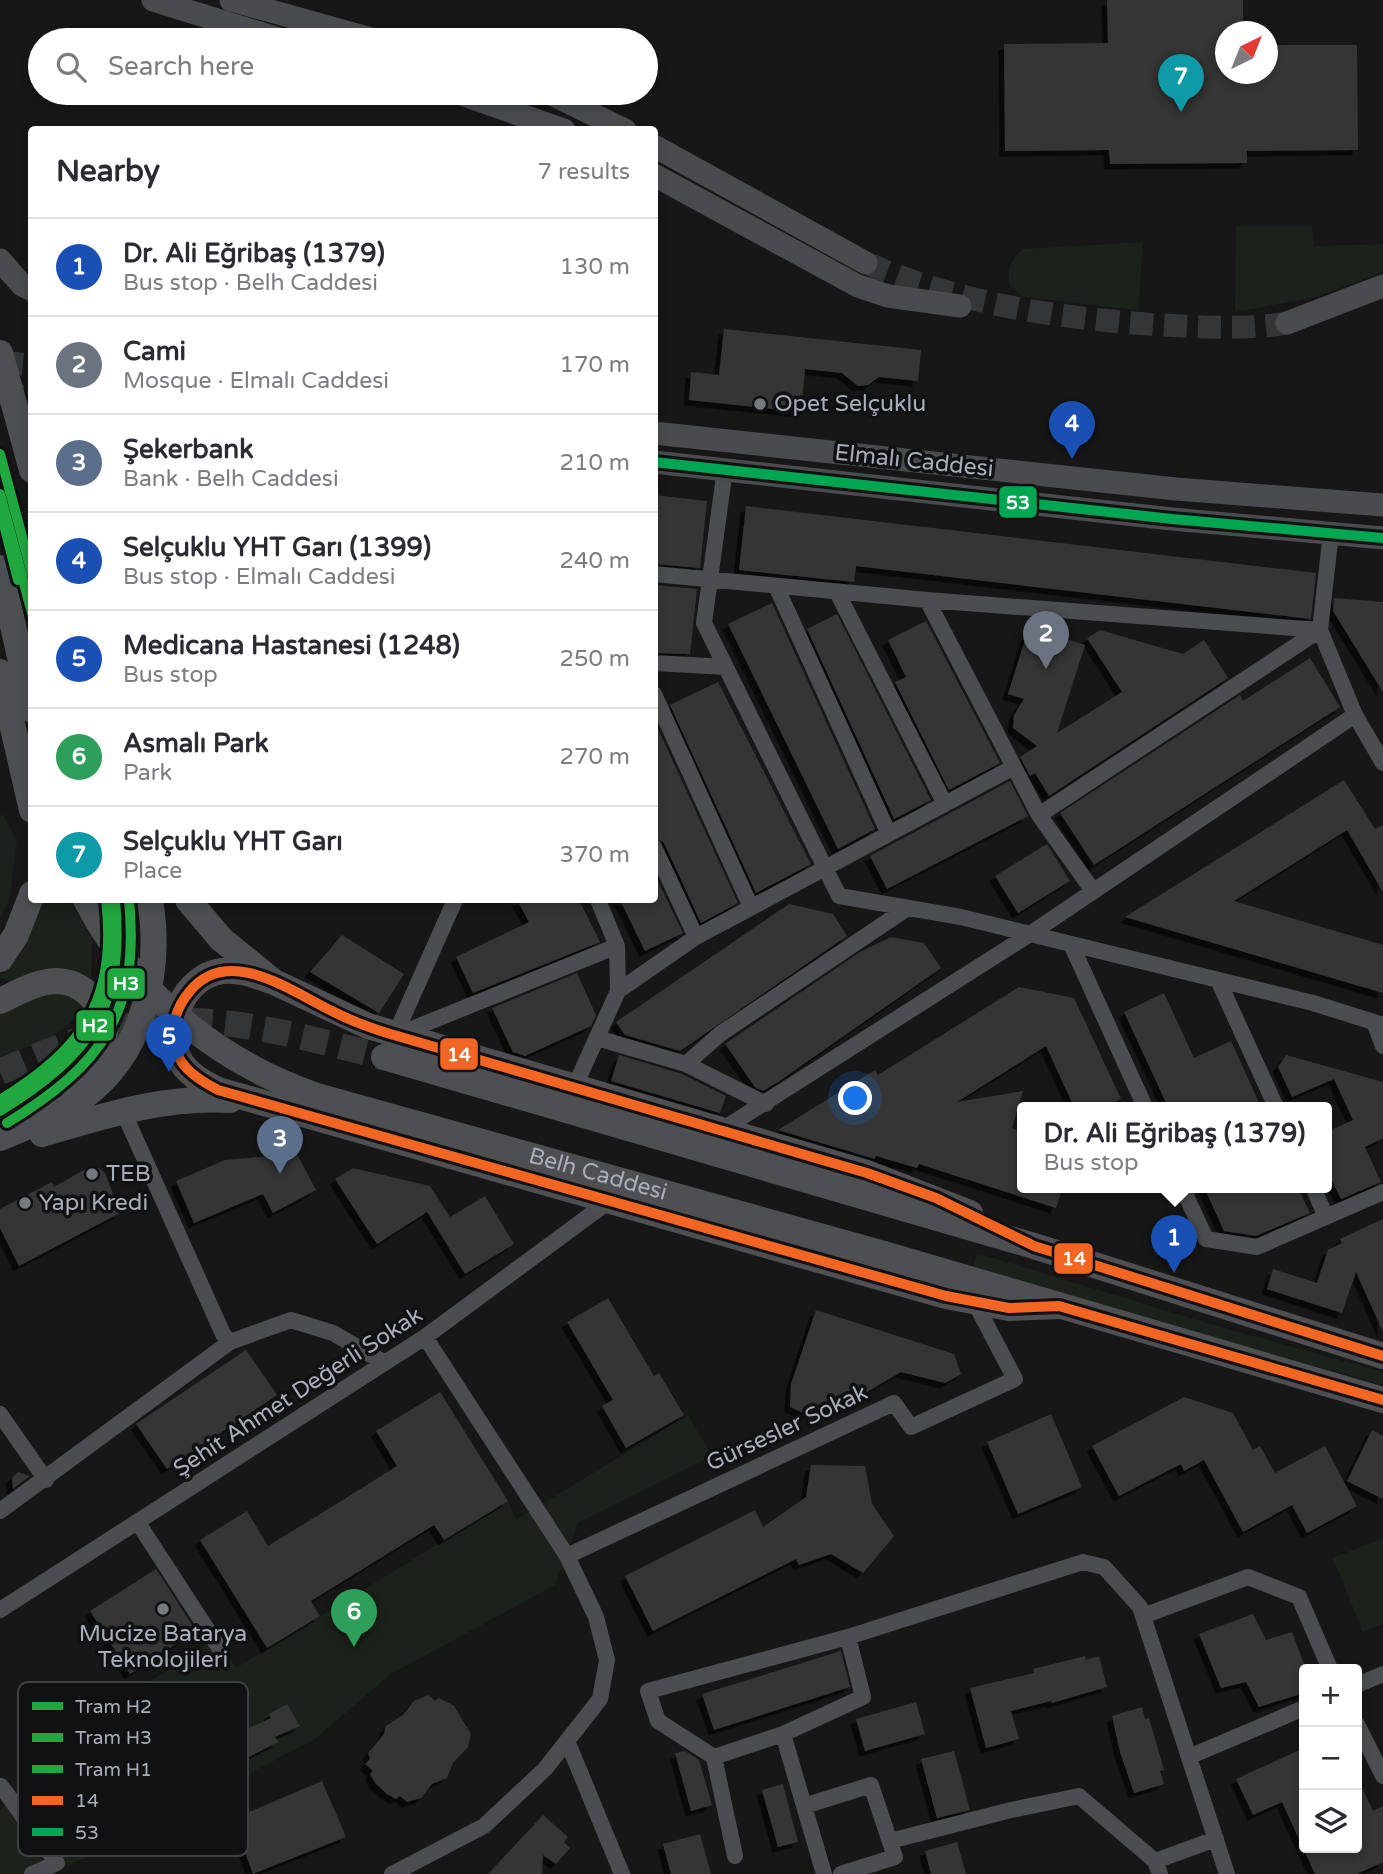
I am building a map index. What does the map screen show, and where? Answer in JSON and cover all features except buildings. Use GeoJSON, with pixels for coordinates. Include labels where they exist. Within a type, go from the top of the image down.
{"type":"FeatureCollection","features":[{"type":"Feature","properties":{"kind":"main road"},"geometry":{"type":"LineString","coordinates":[[153,0],[243,28]]}},
{"type":"Feature","properties":{"kind":"main road"},"geometry":{"type":"LineString","coordinates":[[231,0],[332,28]]}},
{"type":"Feature","properties":{"kind":"main road"},"geometry":{"type":"LineString","coordinates":[[492,105],[553,126]]}},
{"type":"Feature","properties":{"kind":"main road"},"geometry":{"type":"LineString","coordinates":[[574,105],[617,126]]}},
{"type":"Feature","properties":{"kind":"main road"},"geometry":{"type":"LineString","coordinates":[[658,148],[866,263]]}},
{"type":"Feature","properties":{"kind":"main road"},"geometry":{"type":"LineString","coordinates":[[658,177],[858,286],[888,296],[960,306]]}},
{"type":"Feature","properties":{"kind":"main road"},"geometry":{"type":"LineString","coordinates":[[0,260],[22,285],[28,288]]}},
{"type":"Feature","properties":{"kind":"main road"},"geometry":{"type":"LineString","coordinates":[[1287,323],[1383,286]]}},
{"type":"Feature","properties":{"kind":"main road"},"geometry":{"type":"LineString","coordinates":[[0,354],[28,456]]}},
{"type":"Feature","properties":{"kind":"main road","name":"Elmalı Caddesi"},"geometry":{"type":"LineString","coordinates":[[658,433],[1163,488],[1383,505]]}},
{"type":"Feature","properties":{"kind":"main road","name":"Elmalı Caddesi"},"geometry":{"type":"LineString","coordinates":[[658,462],[1158,518],[1383,538]]}},
{"type":"Feature","properties":{"kind":"main road"},"geometry":{"type":"LineString","coordinates":[[0,568],[28,692]]}},
{"type":"Feature","properties":{"kind":"main road"},"geometry":{"type":"LineString","coordinates":[[0,672],[28,793]]}},
{"type":"Feature","properties":{"kind":"main road"},"geometry":{"type":"LineString","coordinates":[[0,959],[16,935],[28,903]]}},
{"type":"Feature","properties":{"kind":"main road","name":"Belh Caddesi"},"geometry":{"type":"LineString","coordinates":[[88,903],[126,964],[157,999],[225,1053],[299,1090],[884,1254],[1383,1400]]}},
{"type":"Feature","properties":{"kind":"main road"},"geometry":{"type":"LineString","coordinates":[[0,1139],[52,1116],[82,1098],[97,1087],[123,1056],[139,1021],[150,982],[155,940],[150,903]]}},
{"type":"Feature","properties":{"kind":"main road"},"geometry":{"type":"LineString","coordinates":[[191,903],[230,948],[274,982],[389,1046],[1383,1356]]}},
{"type":"Feature","properties":{"kind":"main road"},"geometry":{"type":"LineString","coordinates":[[266,1103],[218,1090],[199,1080],[177,1054],[174,1031],[183,998],[206,976],[235,971],[274,982]]}},
{"type":"Feature","properties":{"kind":"main road"},"geometry":{"type":"LineString","coordinates":[[0,1001],[46,982],[70,984],[97,1004],[103,1015],[105,1028],[102,1049],[82,1077],[57,1095],[0,1126]]}},
{"type":"Feature","properties":{"kind":"main road"},"geometry":{"type":"LineString","coordinates":[[389,1046],[574,1088],[899,1184],[974,1215],[1034,1246]]}},
{"type":"Feature","properties":{"kind":"main road"},"geometry":{"type":"LineString","coordinates":[[0,1147],[123,1111],[200,1099],[266,1103]]}},
{"type":"Feature","properties":{"kind":"main road","name":"Belh Caddesi"},"geometry":{"type":"LineString","coordinates":[[266,1103],[975,1303],[1021,1308],[1059,1306]]}},
{"type":"Feature","properties":{"kind":"street"},"geometry":{"type":"LineString","coordinates":[[725,469],[704,623],[839,896],[961,916],[1379,1023],[1383,1046]]}},
{"type":"Feature","properties":{"kind":"street"},"geometry":{"type":"LineString","coordinates":[[1331,533],[1320,630],[1355,715],[1383,763]]}},
{"type":"Feature","properties":{"kind":"street"},"geometry":{"type":"LineString","coordinates":[[658,574],[928,600],[1320,630]]}},
{"type":"Feature","properties":{"kind":"street"},"geometry":{"type":"LineString","coordinates":[[776,586],[889,834]]}},
{"type":"Feature","properties":{"kind":"street"},"geometry":{"type":"LineString","coordinates":[[837,592],[945,804]]}},
{"type":"Feature","properties":{"kind":"street"},"geometry":{"type":"LineString","coordinates":[[928,600],[1039,815],[1093,891]]}},
{"type":"Feature","properties":{"kind":"street"},"geometry":{"type":"LineString","coordinates":[[1039,815],[1320,630]]}},
{"type":"Feature","properties":{"kind":"street"},"geometry":{"type":"LineString","coordinates":[[658,663],[726,667]]}},
{"type":"Feature","properties":{"kind":"street"},"geometry":{"type":"LineString","coordinates":[[658,703],[751,907]]}},
{"type":"Feature","properties":{"kind":"street"},"geometry":{"type":"LineString","coordinates":[[720,1131],[1030,934],[1355,715]]}},
{"type":"Feature","properties":{"kind":"street"},"geometry":{"type":"LineString","coordinates":[[618,991],[696,937],[1014,766]]}},
{"type":"Feature","properties":{"kind":"street"},"geometry":{"type":"LineString","coordinates":[[658,856],[696,937]]}},
{"type":"Feature","properties":{"kind":"street"},"geometry":{"type":"LineString","coordinates":[[389,1046],[454,903]]}},
{"type":"Feature","properties":{"kind":"street"},"geometry":{"type":"LineString","coordinates":[[574,1088],[618,991],[617,946],[599,903]]}},
{"type":"Feature","properties":{"kind":"street"},"geometry":{"type":"LineString","coordinates":[[686,1064],[720,1034],[906,909]]}},
{"type":"Feature","properties":{"kind":"street"},"geometry":{"type":"LineString","coordinates":[[1071,944],[1143,1102]]}},
{"type":"Feature","properties":{"kind":"street"},"geometry":{"type":"LineString","coordinates":[[389,1046],[617,946]]}},
{"type":"Feature","properties":{"kind":"street"},"geometry":{"type":"LineString","coordinates":[[1218,980],[1274,1102]]}},
{"type":"Feature","properties":{"kind":"street"},"geometry":{"type":"LineString","coordinates":[[597,1038],[686,1064],[765,1104]]}},
{"type":"Feature","properties":{"kind":"street"},"geometry":{"type":"LineString","coordinates":[[123,1111],[223,1334],[230,1342]]}},
{"type":"Feature","properties":{"kind":"street"},"geometry":{"type":"LineString","coordinates":[[1185,1193],[1206,1239],[1256,1247],[1383,1192]]}},
{"type":"Feature","properties":{"kind":"street"},"geometry":{"type":"LineString","coordinates":[[1316,1193],[1326,1217]]}},
{"type":"Feature","properties":{"kind":"street","name":"Şehit Ahmet Değerli Sokak"},"geometry":{"type":"LineString","coordinates":[[0,1610],[425,1337],[611,1199]]}},
{"type":"Feature","properties":{"kind":"street","name":"Gürsesler Sokak"},"geometry":{"type":"LineString","coordinates":[[567,1556],[894,1403],[911,1427],[1015,1379],[975,1303]]}},
{"type":"Feature","properties":{"kind":"street"},"geometry":{"type":"LineString","coordinates":[[0,1511],[46,1480],[230,1342],[291,1320],[333,1333],[385,1363]]}},
{"type":"Feature","properties":{"kind":"street"},"geometry":{"type":"LineString","coordinates":[[392,1874],[415,1869],[484,1826],[545,1769],[600,1699],[607,1660],[596,1617],[567,1556],[425,1337]]}},
{"type":"Feature","properties":{"kind":"street"},"geometry":{"type":"LineString","coordinates":[[0,1414],[46,1480]]}},
{"type":"Feature","properties":{"kind":"street"},"geometry":{"type":"LineString","coordinates":[[138,1522],[220,1649]]}},
{"type":"Feature","properties":{"kind":"street"},"geometry":{"type":"LineString","coordinates":[[735,1856],[714,1757],[658,1721],[648,1691],[848,1637],[1083,1562],[1104,1567],[1123,1585],[1143,1616],[1191,1756],[1227,1874]]}},
{"type":"Feature","properties":{"kind":"street"},"geometry":{"type":"LineString","coordinates":[[1143,1616],[1248,1577],[1300,1597],[1328,1664]]}},
{"type":"Feature","properties":{"kind":"street"},"geometry":{"type":"LineString","coordinates":[[714,1757],[783,1734],[863,1697],[848,1637]]}},
{"type":"Feature","properties":{"kind":"street"},"geometry":{"type":"LineString","coordinates":[[1362,1683],[1383,1674]]}},
{"type":"Feature","properties":{"kind":"street"},"geometry":{"type":"LineString","coordinates":[[1191,1756],[1299,1710]]}},
{"type":"Feature","properties":{"kind":"street"},"geometry":{"type":"LineString","coordinates":[[1358,1727],[1383,1776]]}},
{"type":"Feature","properties":{"kind":"street"},"geometry":{"type":"LineString","coordinates":[[783,1734],[824,1874]]}},
{"type":"Feature","properties":{"kind":"street"},"geometry":{"type":"LineString","coordinates":[[568,1743],[622,1874]]}},
{"type":"Feature","properties":{"kind":"street"},"geometry":{"type":"LineString","coordinates":[[804,1806],[871,1785],[895,1857],[841,1874]]}},
{"type":"Feature","properties":{"kind":"street"},"geometry":{"type":"LineString","coordinates":[[1,1786],[18,1809]]}},
{"type":"Feature","properties":{"kind":"street"},"geometry":{"type":"LineString","coordinates":[[890,1841],[1011,1810],[1079,1796],[1157,1867],[1216,1839]]}},
{"type":"Feature","properties":{"kind":"street"},"geometry":{"type":"LineString","coordinates":[[32,1874],[57,1863],[52,1856]]}},
{"type":"Feature","properties":{"kind":"shaded area"},"geometry":{"type":"Polygon","coordinates":[[[1236,226],[1312,226],[1314,246],[1383,244],[1383,272],[1316,297],[1235,312],[1236,226]]]}},
{"type":"Feature","properties":{"kind":"shaded area"},"geometry":{"type":"Polygon","coordinates":[[[1143,242],[1138,310],[1023,297],[1010,286],[1010,265],[1023,249],[1143,242]]]}},
{"type":"Feature","properties":{"kind":"shaded area"},"geometry":{"type":"Polygon","coordinates":[[[3,814],[17,841],[9,901],[0,916],[0,817],[3,814]]]}},
{"type":"Feature","properties":{"kind":"shaded area"},"geometry":{"type":"Polygon","coordinates":[[[40,903],[71,903],[92,938],[91,980],[47,971],[8,981],[0,977],[10,964],[40,903]]]}},
{"type":"Feature","properties":{"kind":"shaded area"},"geometry":{"type":"Polygon","coordinates":[[[53,987],[82,1002],[78,1013],[70,1023],[48,1038],[0,1058],[0,1007],[53,987]]]}},
{"type":"Feature","properties":{"kind":"shaded area"},"geometry":{"type":"Polygon","coordinates":[[[977,1253],[1210,1324],[1383,1372],[1383,1385],[973,1270],[977,1253]]]}},
{"type":"Feature","properties":{"kind":"shaded area"},"geometry":{"type":"Polygon","coordinates":[[[688,1415],[712,1456],[578,1523],[555,1585],[391,1674],[315,1739],[248,1774],[248,1682],[149,1682],[216,1638],[236,1668],[508,1501],[516,1520],[688,1415]]]}},
{"type":"Feature","properties":{"kind":"shaded area"},"geometry":{"type":"Polygon","coordinates":[[[1383,1538],[1383,1624],[1363,1632],[1333,1558],[1383,1538]]]}},
{"type":"Feature","properties":{"kind":"shaded area"},"geometry":{"type":"Polygon","coordinates":[[[18,1800],[18,1856],[88,1856],[52,1874],[0,1874],[0,1809],[18,1800]]]}},
{"type":"Feature","properties":{"kind":"tunnel"},"geometry":{"type":"LineString","coordinates":[[866,263],[937,289],[1049,314],[1194,327],[1287,323]]}},
{"type":"Feature","properties":{"kind":"tunnel"},"geometry":{"type":"LineString","coordinates":[[0,362],[28,365]]}},
{"type":"Feature","properties":{"kind":"tunnel"},"geometry":{"type":"LineString","coordinates":[[0,394],[28,397]]}},
{"type":"Feature","properties":{"kind":"tunnel"},"geometry":{"type":"LineString","coordinates":[[0,1072],[103,1032],[168,1021],[250,1027],[384,1057]]}},
{"type":"Feature","properties":{"kind":"tram line","name":"H2"},"geometry":{"type":"LineString","coordinates":[[0,454],[28,559]]}},
{"type":"Feature","properties":{"kind":"tram line","name":"H1"},"geometry":{"type":"LineString","coordinates":[[0,494],[28,598]]}},
{"type":"Feature","properties":{"kind":"tram line","name":"H3"},"geometry":{"type":"LineString","coordinates":[[0,509],[18,580]]}},
{"type":"Feature","properties":{"kind":"tram line","name":"H1"},"geometry":{"type":"LineString","coordinates":[[0,1100],[53,1061],[73,1041],[89,1018],[100,994],[106,966],[106,903]]}},
{"type":"Feature","properties":{"kind":"tram line","name":"H2"},"geometry":{"type":"LineString","coordinates":[[0,1111],[57,1070],[79,1048],[95,1025],[107,1000],[114,971],[117,938],[115,903]]}},
{"type":"Feature","properties":{"kind":"tram line","name":"H3"},"geometry":{"type":"LineString","coordinates":[[7,1123],[68,1080],[90,1057],[108,1032],[120,1005],[128,974],[131,940],[129,903]]}},
{"type":"Feature","properties":{"kind":"transit line","name":"53"},"geometry":{"type":"LineString","coordinates":[[658,462],[1172,519],[1383,538]]}},
{"type":"Feature","properties":{"kind":"transit line","name":"14"},"geometry":{"type":"LineString","coordinates":[[1383,1356],[1034,1246],[936,1198],[867,1173],[380,1031],[261,976],[223,972],[206,978],[186,996],[175,1017],[173,1035],[177,1054],[187,1069],[218,1090],[946,1296],[1009,1308],[1059,1306],[1383,1400]]}},
{"type":"Feature","properties":{"kind":"place","name":"Selçuklu YHT Garı"},"geometry":{"type":"Point","coordinates":[1181,112]}},
{"type":"Feature","properties":{"kind":"place","name":"Opet Selçuklu"},"geometry":{"type":"Point","coordinates":[760,404]}},
{"type":"Feature","properties":{"kind":"place","name":"Selçuklu YHT Garı (1399)"},"geometry":{"type":"Point","coordinates":[1072,459]}},
{"type":"Feature","properties":{"kind":"place","name":"Cami"},"geometry":{"type":"Point","coordinates":[1046,669]}},
{"type":"Feature","properties":{"kind":"place","name":"Medicana Hastanesi (1248)"},"geometry":{"type":"Point","coordinates":[169,1072]}},
{"type":"Feature","properties":{"kind":"place","name":"TEB"},"geometry":{"type":"Point","coordinates":[92,1174]}},
{"type":"Feature","properties":{"kind":"place","name":"Şekerbank"},"geometry":{"type":"Point","coordinates":[280,1174]}},
{"type":"Feature","properties":{"kind":"place","name":"Yapı Kredi"},"geometry":{"type":"Point","coordinates":[25,1203]}},
{"type":"Feature","properties":{"kind":"place","name":"Dr. Ali Eğribaş (1379)"},"geometry":{"type":"Point","coordinates":[1174,1273]}},
{"type":"Feature","properties":{"kind":"place","name":"Mucize Batarya Teknolojileri"},"geometry":{"type":"Point","coordinates":[163,1609]}},
{"type":"Feature","properties":{"kind":"place","name":"Asmalı Park"},"geometry":{"type":"Point","coordinates":[354,1647]}}]}
